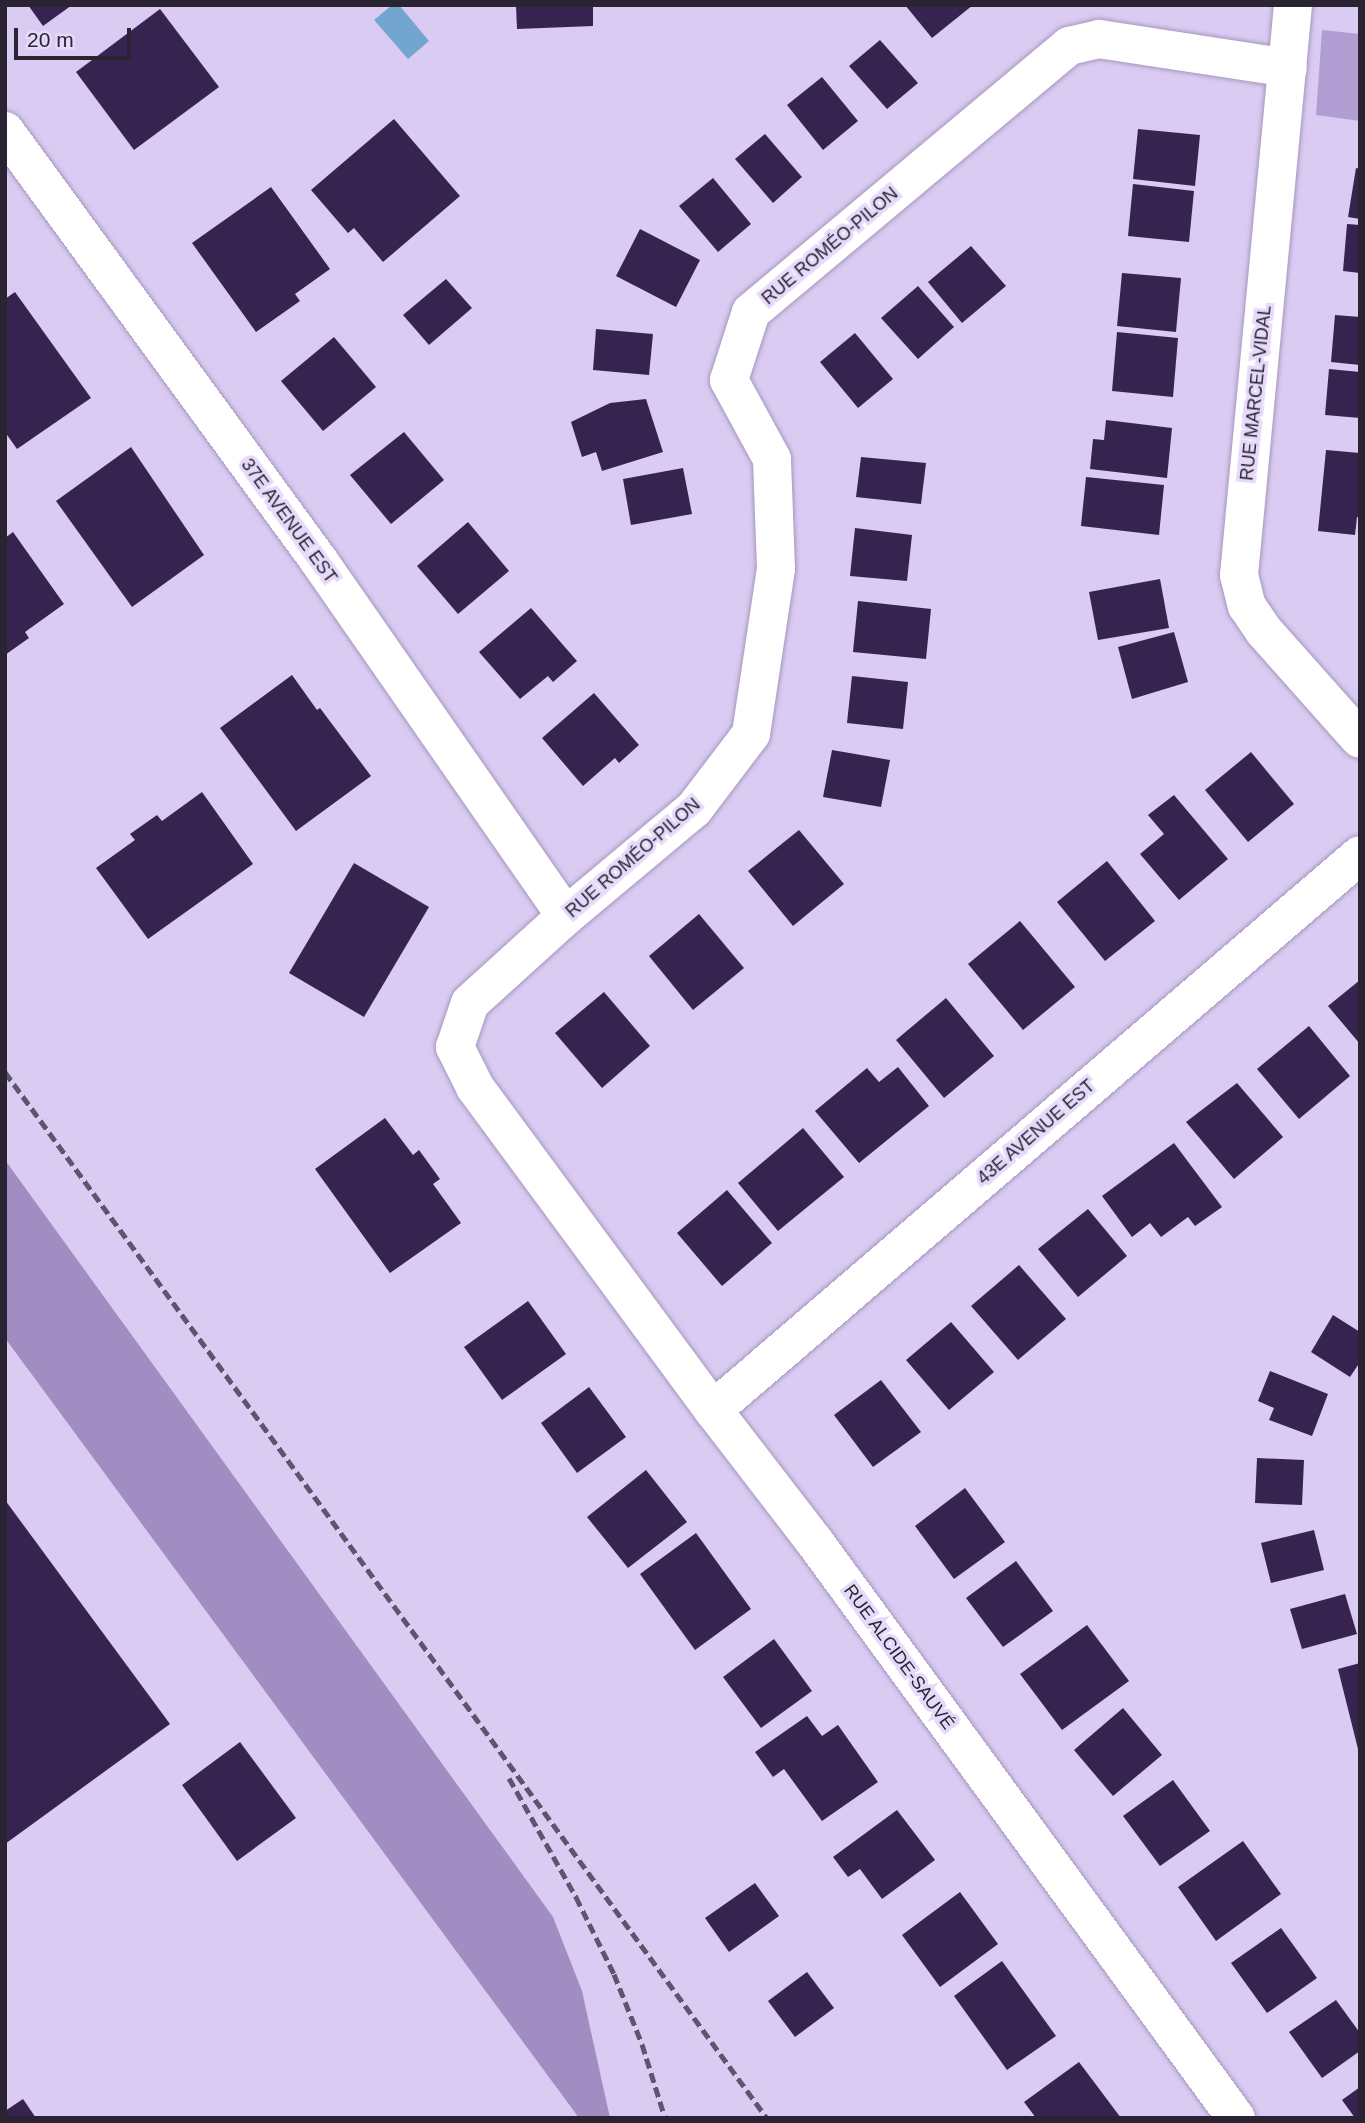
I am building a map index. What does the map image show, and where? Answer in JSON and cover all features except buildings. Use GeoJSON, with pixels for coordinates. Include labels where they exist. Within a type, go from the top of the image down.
{"type":"FeatureCollection","features":[{"type":"Feature","properties":{"kind":"street","name":"RUE MARCEL-VIDAL"},"geometry":{"type":"LineString","coordinates":[[1293,5],[1239,575],[1247,606],[1264,631],[1360,739]]}},
{"type":"Feature","properties":{"kind":"street","name":"RUE ROMÉO-PILON"},"geometry":{"type":"LineString","coordinates":[[560,1199],[475,1087],[455,1047],[470,1003],[566,916],[694,809],[751,734],[776,569],[772,459],[729,380],[751,312],[1069,46],[1099,39],[1288,68]]}},
{"type":"Feature","properties":{"kind":"street","name":"37E AVENUE EST"},"geometry":{"type":"LineString","coordinates":[[5,131],[318,561],[566,916]]}},
{"type":"Feature","properties":{"kind":"street","name":"43E AVENUE EST"},"geometry":{"type":"LineString","coordinates":[[712,1410],[1360,855]]}},
{"type":"Feature","properties":{"kind":"street","name":"RUE ALCIDE-SAUVÉ"},"geometry":{"type":"LineString","coordinates":[[560,1199],[712,1410],[814,1541],[1237,2118]]}},
{"type":"Feature","properties":{"kind":"shaded area"},"geometry":{"type":"Polygon","coordinates":[[[1322,30],[1360,34],[1360,121],[1316,115],[1322,30]]]}},
{"type":"Feature","properties":{"kind":"shaded area"},"geometry":{"type":"Polygon","coordinates":[[[5,1160],[553,1917],[582,1991],[610,2118],[579,2118],[5,1338],[5,1160]]]}},
{"type":"Feature","properties":{"kind":"water"},"geometry":{"type":"Polygon","coordinates":[[[392,5],[399,5],[429,41],[408,59],[374,20],[392,5]]]}},
{"type":"Feature","properties":{"kind":"railway"},"geometry":{"type":"LineString","coordinates":[[5,1072],[767,2118]]}},
{"type":"Feature","properties":{"kind":"railway"},"geometry":{"type":"LineString","coordinates":[[509,1778],[576,1897],[614,1974],[642,2044],[665,2118]]}}]}
